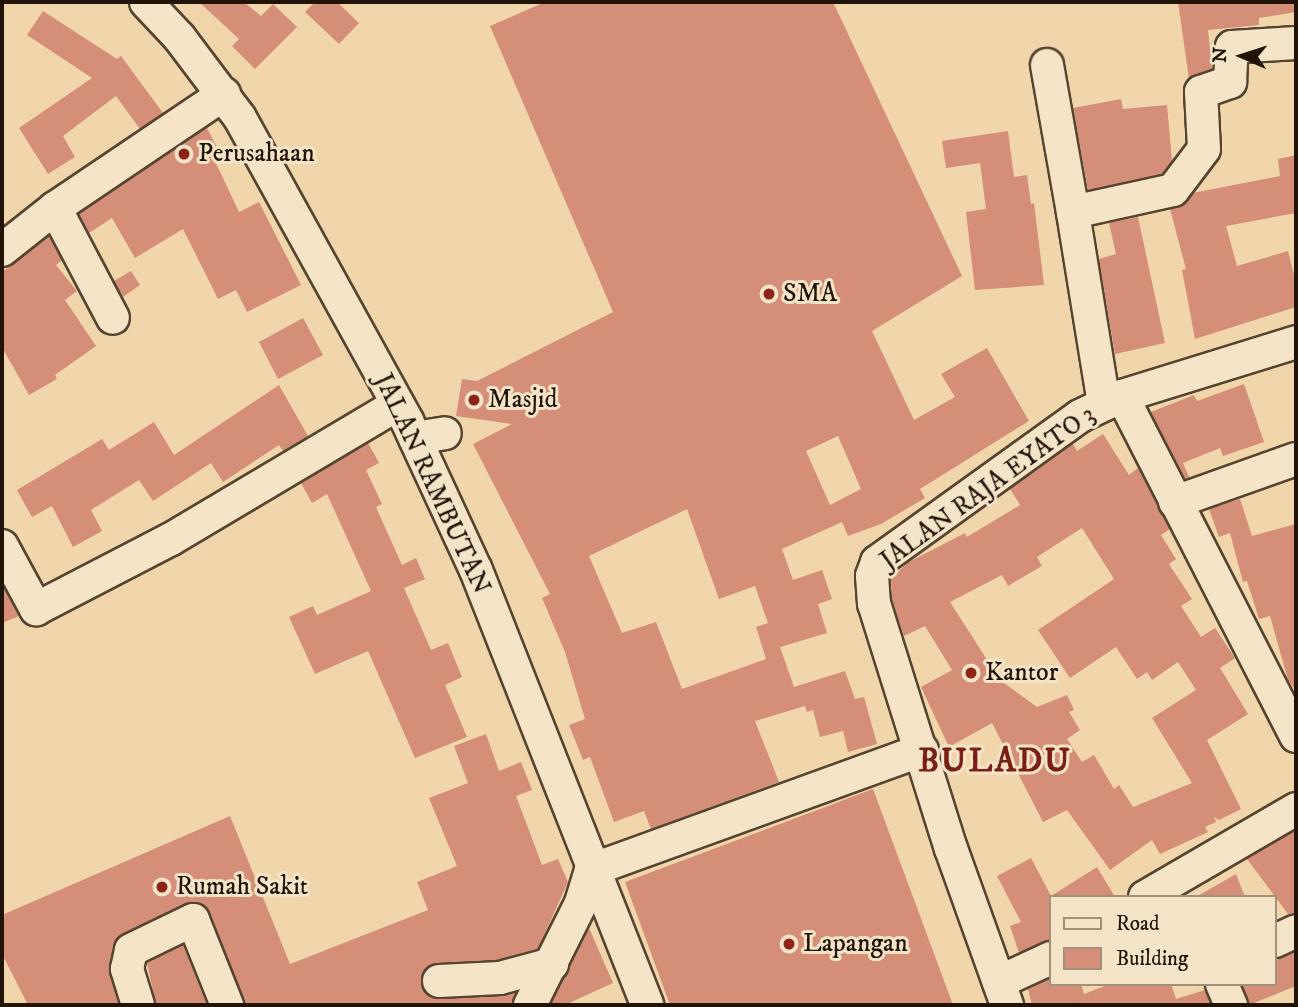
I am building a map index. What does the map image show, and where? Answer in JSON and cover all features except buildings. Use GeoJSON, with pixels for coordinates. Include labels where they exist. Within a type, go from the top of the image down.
{"type":"FeatureCollection","features":[{"type":"Feature","properties":{"kind":"street","name":"JALAN RAMBUTAN"},"geometry":{"type":"LineString","coordinates":[[146,2],[224,94],[263,156],[397,405],[430,436],[477,570],[647,1005]]}},
{"type":"Feature","properties":{"kind":"street"},"geometry":{"type":"LineString","coordinates":[[1073,212],[1173,190],[1204,149],[1201,92],[1230,82],[1232,47],[1296,43]]}},
{"type":"Feature","properties":{"kind":"street"},"geometry":{"type":"LineString","coordinates":[[1047,65],[1073,212],[1113,400],[1175,502],[1296,736]]}},
{"type":"Feature","properties":{"kind":"street"},"geometry":{"type":"LineString","coordinates":[[2,250],[55,208],[224,94]]}},
{"type":"Feature","properties":{"kind":"street"},"geometry":{"type":"LineString","coordinates":[[55,208],[113,318]]}},
{"type":"Feature","properties":{"kind":"street","name":"JALAN RAJA EYATO 3"},"geometry":{"type":"LineString","coordinates":[[1003,994],[874,604],[872,576],[877,562],[1113,400],[1296,342]]}},
{"type":"Feature","properties":{"kind":"street"},"geometry":{"type":"LineString","coordinates":[[2,546],[36,609],[171,539],[397,405]]}},
{"type":"Feature","properties":{"kind":"street"},"geometry":{"type":"LineString","coordinates":[[1175,502],[1296,459]]}},
{"type":"Feature","properties":{"kind":"street"},"geometry":{"type":"LineString","coordinates":[[530,1005],[552,964],[592,870],[922,750]]}},
{"type":"Feature","properties":{"kind":"street"},"geometry":{"type":"LineString","coordinates":[[1148,895],[1296,809]]}},
{"type":"Feature","properties":{"kind":"street"},"geometry":{"type":"LineString","coordinates":[[138,1005],[127,969],[131,950],[193,920],[227,1005]]}},
{"type":"Feature","properties":{"kind":"street"},"geometry":{"type":"LineString","coordinates":[[1277,940],[1296,931]]}},
{"type":"Feature","properties":{"kind":"street"},"geometry":{"type":"LineString","coordinates":[[1003,994],[1050,959]]}},
{"type":"Feature","properties":{"kind":"street"},"geometry":{"type":"LineString","coordinates":[[439,981],[500,978],[552,964]]}},
{"type":"Feature","properties":{"kind":"street"},"geometry":{"type":"LineString","coordinates":[[1223,986],[1231,1005]]}},
{"type":"Feature","properties":{"kind":"place","name":"Perusahaan"},"geometry":{"type":"Point","coordinates":[184,154]}},
{"type":"Feature","properties":{"kind":"place","name":"SMA"},"geometry":{"type":"Point","coordinates":[769,294]}},
{"type":"Feature","properties":{"kind":"place","name":"Masjid"},"geometry":{"type":"Point","coordinates":[474,400]}},
{"type":"Feature","properties":{"kind":"place","name":"Kantor"},"geometry":{"type":"Point","coordinates":[971,673]}},
{"type":"Feature","properties":{"kind":"place","name":"Rumah Sakit"},"geometry":{"type":"Point","coordinates":[162,887]}},
{"type":"Feature","properties":{"kind":"place","name":"Lapangan"},"geometry":{"type":"Point","coordinates":[789,944]}},
{"type":"Feature","properties":{"kind":"district","name":"BULADU"},"geometry":{"type":"Point","coordinates":[995,762]}}]}
